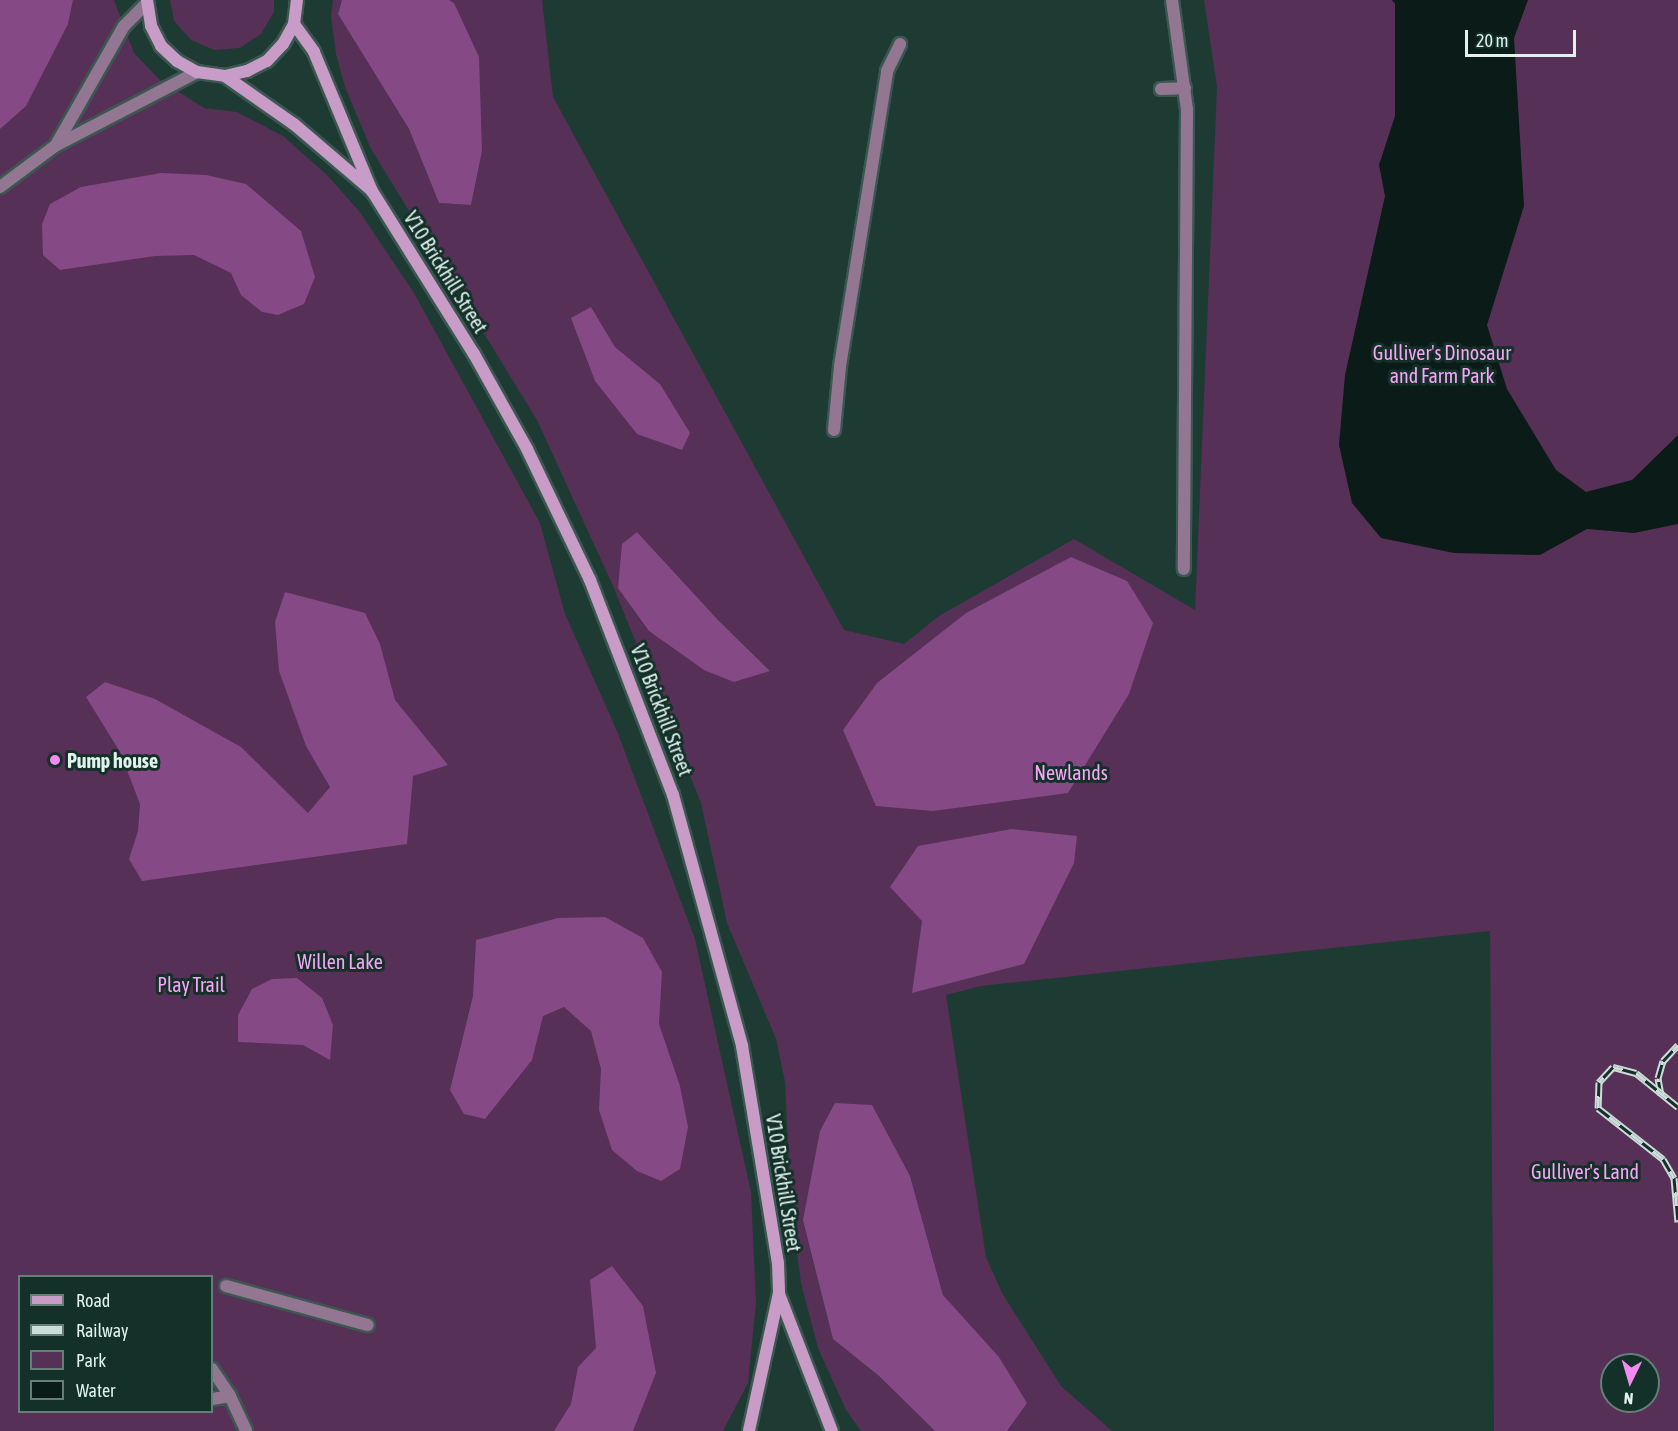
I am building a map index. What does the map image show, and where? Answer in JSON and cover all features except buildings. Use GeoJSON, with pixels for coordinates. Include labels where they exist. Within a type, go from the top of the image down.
{"type":"FeatureCollection","features":[{"type":"Feature","properties":{"kind":"street"},"geometry":{"type":"LineString","coordinates":[[146,2],[151,26],[161,46],[177,61],[197,72],[225,76],[247,71],[267,61],[283,44],[294,24],[297,0]]}},
{"type":"Feature","properties":{"kind":"street","name":"V10 Brickhill Street"},"geometry":{"type":"LineString","coordinates":[[294,24],[314,52],[372,190],[474,354],[527,449],[590,580],[648,722],[673,795],[742,1046],[778,1263],[778,1293],[749,1431]]}},
{"type":"Feature","properties":{"kind":"street","name":"V10 Brickhill Street"},"geometry":{"type":"LineString","coordinates":[[225,76],[295,125],[372,190]]}},
{"type":"Feature","properties":{"kind":"street","name":"V10 Brickhill Street"},"geometry":{"type":"LineString","coordinates":[[778,1293],[832,1431]]}},
{"type":"Feature","properties":{"kind":"lane"},"geometry":{"type":"LineString","coordinates":[[1172,0],[1185,88],[1184,569]]}},
{"type":"Feature","properties":{"kind":"lane"},"geometry":{"type":"LineString","coordinates":[[55,146],[124,26],[146,2]]}},
{"type":"Feature","properties":{"kind":"lane"},"geometry":{"type":"LineString","coordinates":[[834,430],[840,366],[887,71],[900,44]]}},
{"type":"Feature","properties":{"kind":"lane"},"geometry":{"type":"LineString","coordinates":[[0,187],[55,146],[197,72]]}},
{"type":"Feature","properties":{"kind":"lane"},"geometry":{"type":"LineString","coordinates":[[1161,89],[1185,88]]}},
{"type":"Feature","properties":{"kind":"lane"},"geometry":{"type":"LineString","coordinates":[[226,1286],[368,1325]]}},
{"type":"Feature","properties":{"kind":"lane"},"geometry":{"type":"LineString","coordinates":[[213,1370],[230,1396],[246,1431]]}},
{"type":"Feature","properties":{"kind":"lane"},"geometry":{"type":"LineString","coordinates":[[213,1399],[230,1396]]}},
{"type":"Feature","properties":{"kind":"green space","name":"Willen Lake"},"geometry":{"type":"Polygon","coordinates":[[[0,0],[114,0],[134,53],[160,80],[204,108],[237,112],[283,136],[327,175],[359,211],[414,293],[540,523],[565,614],[617,731],[695,939],[751,1192],[756,1302],[748,1383],[723,1431],[0,1431],[0,0]]]}},
{"type":"Feature","properties":{"kind":"green space"},"geometry":{"type":"Polygon","coordinates":[[[0,0],[73,0],[68,24],[26,106],[0,129],[0,0]]]}},
{"type":"Feature","properties":{"kind":"green space"},"geometry":{"type":"Polygon","coordinates":[[[170,0],[274,0],[274,12],[261,34],[240,48],[214,50],[191,40],[174,21],[170,0]]]}},
{"type":"Feature","properties":{"kind":"green space"},"geometry":{"type":"Polygon","coordinates":[[[333,0],[342,0],[338,14],[409,129],[439,203],[471,205],[482,151],[454,3],[449,0],[542,0],[553,97],[844,630],[904,644],[939,616],[1074,539],[1195,610],[1217,87],[1204,0],[1678,0],[1678,1431],[1494,1431],[1490,931],[981,986],[946,995],[986,1257],[1002,1293],[1061,1386],[1112,1431],[1007,1431],[1026,1403],[999,1357],[943,1295],[910,1176],[833,1339],[879,1376],[935,1431],[861,1431],[846,1410],[818,1348],[801,1283],[791,1208],[785,1082],[776,1039],[727,923],[701,803],[613,586],[537,420],[371,149],[345,87],[336,54],[331,16],[333,0]],[[591,308],[595,381],[660,384],[615,347],[591,308]],[[637,532],[704,670],[770,671],[719,621],[637,532]]]}},
{"type":"Feature","properties":{"kind":"green space"},"geometry":{"type":"Polygon","coordinates":[[[342,0],[449,0],[454,3],[479,57],[482,151],[471,205],[439,203],[409,129],[338,14],[342,0]]]}},
{"type":"Feature","properties":{"kind":"green space"},"geometry":{"type":"Polygon","coordinates":[[[161,173],[206,175],[246,184],[301,231],[315,277],[304,304],[278,315],[262,312],[241,295],[231,273],[194,255],[155,256],[60,270],[43,255],[42,224],[50,204],[81,187],[161,173]]]}},
{"type":"Feature","properties":{"kind":"green space"},"geometry":{"type":"Polygon","coordinates":[[[591,307],[615,347],[660,384],[690,433],[682,450],[637,434],[595,381],[571,318],[591,307]]]}},
{"type":"Feature","properties":{"kind":"green space"},"geometry":{"type":"Polygon","coordinates":[[[637,532],[719,621],[770,671],[734,682],[704,670],[649,631],[618,588],[622,544],[637,532]]]}},
{"type":"Feature","properties":{"kind":"green space","name":"Newlands"},"geometry":{"type":"Polygon","coordinates":[[[1071,557],[1127,581],[1153,623],[1129,694],[1068,793],[933,811],[876,806],[843,730],[877,683],[966,613],[1071,557]]]}},
{"type":"Feature","properties":{"kind":"green space"},"geometry":{"type":"Polygon","coordinates":[[[285,592],[365,613],[380,644],[395,700],[448,765],[413,776],[407,844],[142,881],[129,859],[138,831],[140,804],[120,752],[86,697],[105,682],[155,699],[241,747],[308,813],[330,787],[306,746],[279,671],[275,622],[285,592]]]}},
{"type":"Feature","properties":{"kind":"green space"},"geometry":{"type":"Polygon","coordinates":[[[1012,829],[1077,836],[1074,863],[1024,964],[912,993],[922,921],[890,887],[918,846],[1012,829]]]}},
{"type":"Feature","properties":{"kind":"green space"},"geometry":{"type":"Polygon","coordinates":[[[605,917],[643,938],[662,972],[659,1024],[680,1086],[688,1127],[680,1169],[661,1181],[637,1171],[612,1150],[599,1110],[601,1069],[591,1031],[564,1007],[543,1016],[532,1060],[485,1119],[464,1114],[450,1090],[473,996],[476,940],[558,918],[605,917]]]}},
{"type":"Feature","properties":{"kind":"green space"},"geometry":{"type":"Polygon","coordinates":[[[297,978],[322,998],[333,1025],[330,1060],[303,1045],[238,1042],[238,1015],[252,989],[272,979],[297,978]]]}},
{"type":"Feature","properties":{"kind":"green space"},"geometry":{"type":"Polygon","coordinates":[[[835,1103],[872,1105],[910,1176],[943,1295],[999,1357],[1027,1403],[1007,1431],[935,1431],[879,1376],[833,1339],[803,1220],[820,1131],[835,1103]]]}},
{"type":"Feature","properties":{"kind":"green space"},"geometry":{"type":"Polygon","coordinates":[[[612,1266],[643,1306],[656,1373],[633,1431],[554,1431],[571,1404],[578,1367],[596,1348],[590,1280],[612,1266]]]}},
{"type":"Feature","properties":{"kind":"water"},"geometry":{"type":"Polygon","coordinates":[[[1392,0],[1528,0],[1514,38],[1524,206],[1487,325],[1507,389],[1556,470],[1586,492],[1632,480],[1678,435],[1678,524],[1634,533],[1587,529],[1540,555],[1454,553],[1381,538],[1352,503],[1339,445],[1345,375],[1385,196],[1379,165],[1395,116],[1395,4],[1392,0]]]}},
{"type":"Feature","properties":{"kind":"railway"},"geometry":{"type":"LineString","coordinates":[[1661,1095],[1658,1078],[1663,1061],[1678,1045]]}},
{"type":"Feature","properties":{"kind":"railway"},"geometry":{"type":"LineString","coordinates":[[1678,1107],[1636,1073],[1613,1067],[1599,1082],[1598,1108],[1663,1159],[1674,1178],[1678,1222]]}},
{"type":"Feature","properties":{"kind":"place","name":"Pump house"},"geometry":{"type":"Point","coordinates":[55,760]}},
{"type":"Feature","properties":{"kind":"park label","name":"Gulliver's Dinosaur and Farm Park"},"geometry":{"type":"Point","coordinates":[1442,364]}},
{"type":"Feature","properties":{"kind":"park label","name":"Play Trail"},"geometry":{"type":"Point","coordinates":[191,984]}},
{"type":"Feature","properties":{"kind":"park label","name":"Gulliver's Land"},"geometry":{"type":"Point","coordinates":[1585,1171]}}]}
